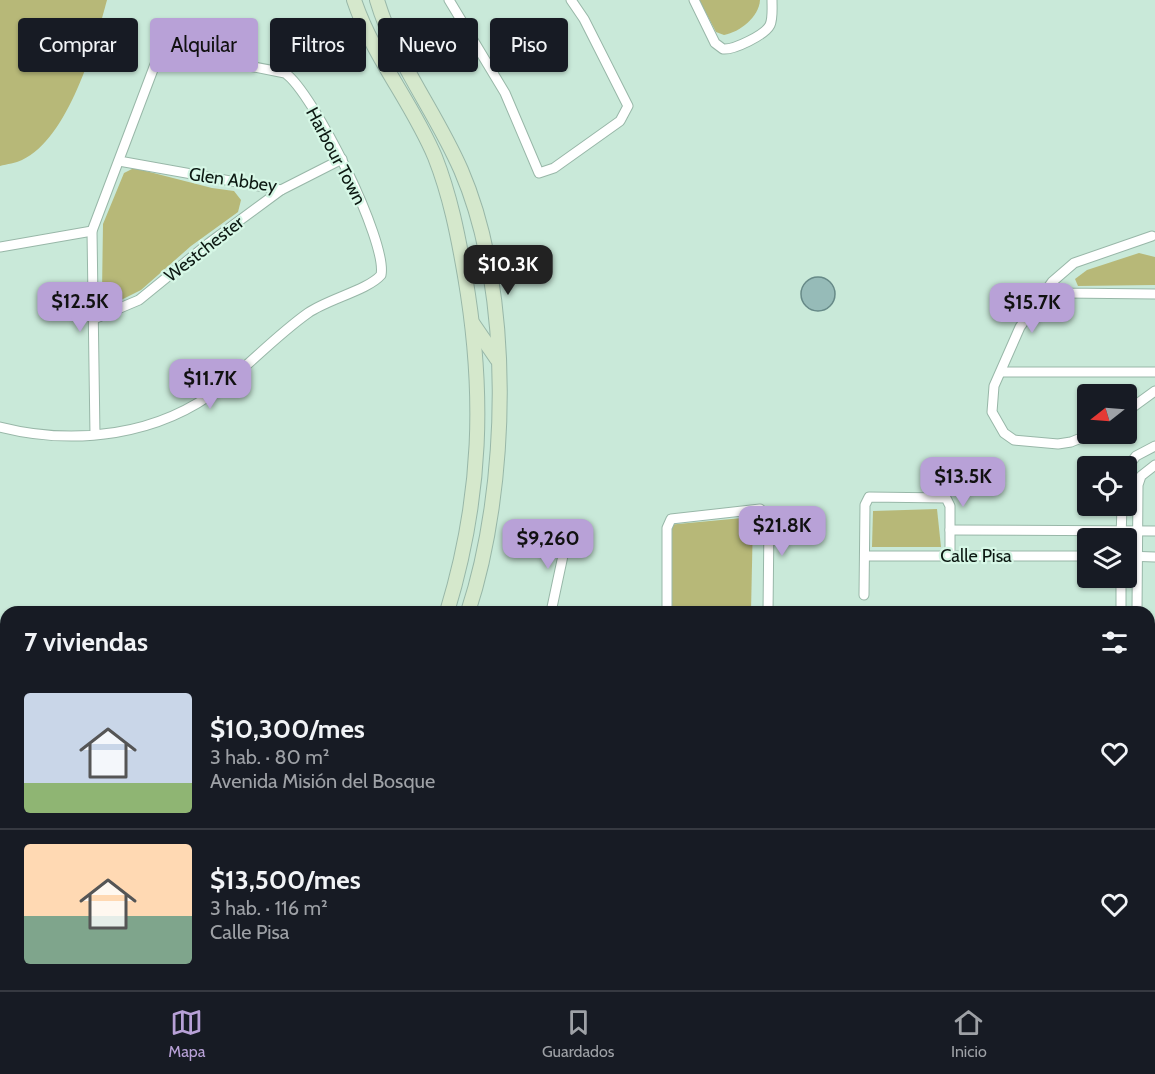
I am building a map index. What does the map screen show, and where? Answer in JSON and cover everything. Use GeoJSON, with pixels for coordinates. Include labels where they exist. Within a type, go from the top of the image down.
{"type":"FeatureCollection","features":[{"type":"Feature","properties":{"kind":"main road"},"geometry":{"type":"LineString","coordinates":[[354,0],[368,39],[424,133],[442,176],[457,230],[473,324],[479,420],[475,486],[466,542],[449,606]]}},
{"type":"Feature","properties":{"kind":"main road"},"geometry":{"type":"LineString","coordinates":[[376,0],[394,45],[446,136],[463,173],[487,263],[498,361],[497,475],[488,536],[470,606]]}},
{"type":"Feature","properties":{"kind":"main road"},"geometry":{"type":"LineString","coordinates":[[473,324],[498,361]]}},
{"type":"Feature","properties":{"kind":"street"},"geometry":{"type":"LineString","coordinates":[[449,0],[505,93],[539,173],[554,168],[620,120],[628,106],[571,0]]}},
{"type":"Feature","properties":{"kind":"street"},"geometry":{"type":"LineString","coordinates":[[694,0],[715,43],[723,49],[733,50],[766,30],[771,24],[772,0]]}},
{"type":"Feature","properties":{"kind":"street","name":"Harbour Town"},"geometry":{"type":"LineString","coordinates":[[0,427],[53,438],[95,435],[160,420],[193,405],[220,387],[308,314],[337,297],[373,282],[381,275],[381,261],[374,235],[342,159],[297,84],[285,73],[167,51],[157,59],[92,231]]}},
{"type":"Feature","properties":{"kind":"street","name":"Glen Abbey"},"geometry":{"type":"LineString","coordinates":[[119,161],[281,190],[342,159]]}},
{"type":"Feature","properties":{"kind":"street","name":"Westchester"},"geometry":{"type":"LineString","coordinates":[[94,319],[140,300],[209,243],[281,190]]}},
{"type":"Feature","properties":{"kind":"street"},"geometry":{"type":"LineString","coordinates":[[0,247],[92,231],[95,435]]}},
{"type":"Feature","properties":{"kind":"street"},"geometry":{"type":"LineString","coordinates":[[1077,439],[1058,444],[1014,440],[1004,433],[992,412],[994,386],[1020,327],[1048,288],[1074,263],[1152,236]]}},
{"type":"Feature","properties":{"kind":"street"},"geometry":{"type":"LineString","coordinates":[[1048,288],[1064,293],[1155,294]]}},
{"type":"Feature","properties":{"kind":"street"},"geometry":{"type":"LineString","coordinates":[[1002,372],[1155,372]]}},
{"type":"Feature","properties":{"kind":"street"},"geometry":{"type":"LineString","coordinates":[[1137,403],[1155,391]]}},
{"type":"Feature","properties":{"kind":"street"},"geometry":{"type":"LineString","coordinates":[[1136,456],[1155,446]]}},
{"type":"Feature","properties":{"kind":"street"},"geometry":{"type":"LineString","coordinates":[[1137,531],[1138,485],[1141,476],[1155,465]]}},
{"type":"Feature","properties":{"kind":"street"},"geometry":{"type":"LineString","coordinates":[[864,595],[865,505],[869,497],[946,498],[950,506],[950,556]]}},
{"type":"Feature","properties":{"kind":"street"},"geometry":{"type":"LineString","coordinates":[[667,606],[667,528],[671,519],[760,509],[768,516],[769,522],[768,606]]}},
{"type":"Feature","properties":{"kind":"street","name":"Calle Pisa"},"geometry":{"type":"LineString","coordinates":[[950,531],[1077,534]]}},
{"type":"Feature","properties":{"kind":"street","name":"Calle Pisa"},"geometry":{"type":"LineString","coordinates":[[1137,531],[1155,531]]}},
{"type":"Feature","properties":{"kind":"street"},"geometry":{"type":"LineString","coordinates":[[552,606],[568,532]]}},
{"type":"Feature","properties":{"kind":"street","name":"Calle Pisa"},"geometry":{"type":"LineString","coordinates":[[865,556],[1077,556]]}},
{"type":"Feature","properties":{"kind":"street"},"geometry":{"type":"LineString","coordinates":[[1137,556],[1155,557]]}},
{"type":"Feature","properties":{"kind":"street"},"geometry":{"type":"LineString","coordinates":[[1121,588],[1121,606]]}},
{"type":"Feature","properties":{"kind":"street"},"geometry":{"type":"LineString","coordinates":[[1137,588],[1137,606]]}},
{"type":"Feature","properties":{"kind":"green space"},"geometry":{"type":"Polygon","coordinates":[[[0,0],[107,0],[102,18],[18,18],[18,72],[84,72],[66,112],[38,149],[22,160],[0,166],[0,0]]]}},
{"type":"Feature","properties":{"kind":"green space"},"geometry":{"type":"Polygon","coordinates":[[[699,0],[760,0],[756,12],[748,23],[724,35],[716,32],[699,0]]]}},
{"type":"Feature","properties":{"kind":"green space"},"geometry":{"type":"Polygon","coordinates":[[[134,168],[212,188],[234,191],[241,200],[238,212],[191,246],[141,290],[113,304],[106,301],[102,292],[103,224],[124,173],[134,168]]]}},
{"type":"Feature","properties":{"kind":"green space"},"geometry":{"type":"Polygon","coordinates":[[[1139,253],[1155,257],[1155,285],[1078,286],[1075,279],[1087,270],[1139,253]]]}},
{"type":"Feature","properties":{"kind":"green space"},"geometry":{"type":"Polygon","coordinates":[[[937,509],[941,547],[872,547],[873,511],[937,509]]]}},
{"type":"Feature","properties":{"kind":"green space"},"geometry":{"type":"Polygon","coordinates":[[[753,517],[751,606],[667,606],[667,525],[753,517]]]}},
{"type":"Feature","properties":{"kind":"building"},"geometry":{"type":"Polygon","coordinates":[[[818,277],[830,282],[835,294],[830,306],[818,311],[806,306],[801,294],[806,282],[818,277]]]}}]}
